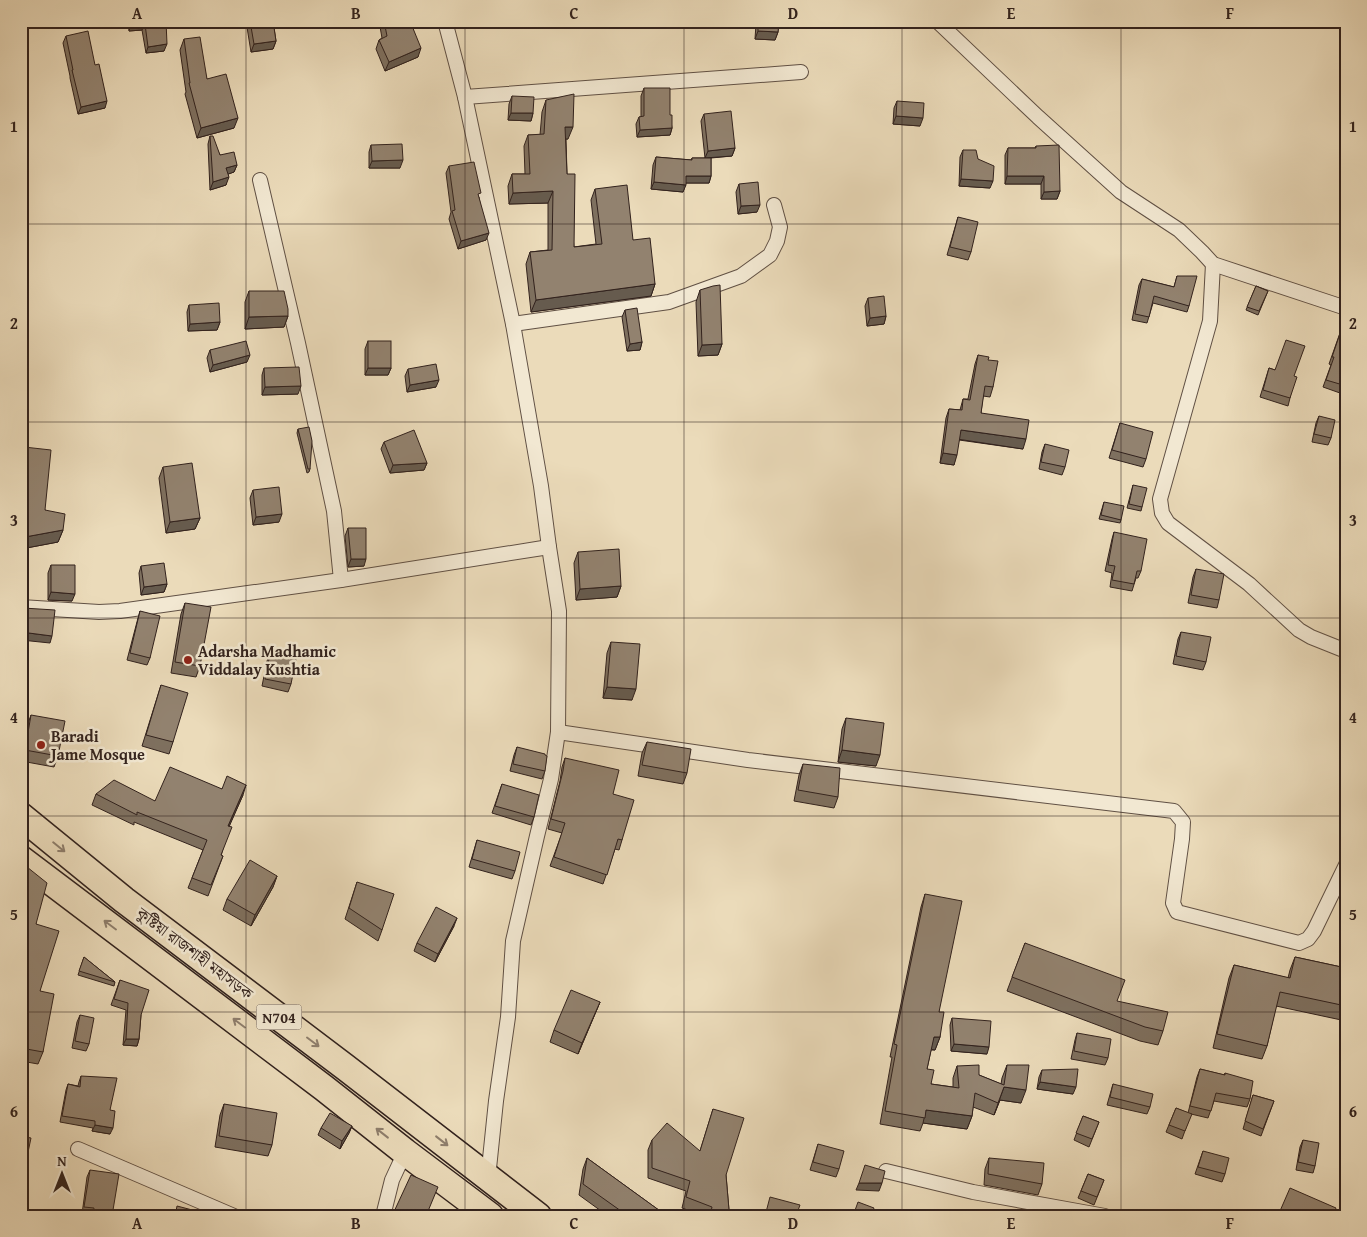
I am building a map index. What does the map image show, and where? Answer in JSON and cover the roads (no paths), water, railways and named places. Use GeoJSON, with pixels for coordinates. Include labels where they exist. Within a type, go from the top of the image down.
{"type":"FeatureCollection","features":[{"type":"Feature","properties":{"kind":"highway","name":"কুষ্টিয়া রাজশাহী মহাসড়ক"},"geometry":{"type":"LineString","coordinates":[[21,816],[124,900],[538,1216]]}},
{"type":"Feature","properties":{"kind":"highway","name":"কুষ্টিয়া রাজশাহী মহাসড়ক"},"geometry":{"type":"LineString","coordinates":[[21,859],[490,1216]]}},
{"type":"Feature","properties":{"kind":"highway"},"geometry":{"type":"LineString","coordinates":[[324,1088],[345,1067]]}},
{"type":"Feature","properties":{"kind":"street"},"geometry":{"type":"LineString","coordinates":[[445,21],[466,97],[513,324],[560,611],[558,732],[551,779],[513,941],[508,1017],[496,1101],[488,1178]]}},
{"type":"Feature","properties":{"kind":"street"},"geometry":{"type":"LineString","coordinates":[[937,21],[1038,117],[1121,192],[1179,230],[1212,264],[1346,308]]}},
{"type":"Feature","properties":{"kind":"street"},"geometry":{"type":"LineString","coordinates":[[466,97],[801,72]]}},
{"type":"Feature","properties":{"kind":"street"},"geometry":{"type":"LineString","coordinates":[[260,180],[334,510],[341,580]]}},
{"type":"Feature","properties":{"kind":"street"},"geometry":{"type":"LineString","coordinates":[[513,324],[669,302],[741,276],[770,255],[777,241],[780,227],[774,205]]}},
{"type":"Feature","properties":{"kind":"street"},"geometry":{"type":"LineString","coordinates":[[1212,264],[1210,321],[1160,499],[1162,513],[1168,523],[1248,584],[1299,630],[1346,651]]}},
{"type":"Feature","properties":{"kind":"street"},"geometry":{"type":"LineString","coordinates":[[21,607],[99,612],[120,611],[341,580],[549,547]]}},
{"type":"Feature","properties":{"kind":"street"},"geometry":{"type":"LineString","coordinates":[[558,732],[748,760],[1174,811],[1183,822],[1173,903],[1178,912],[1299,943],[1308,939],[1314,931],[1346,865]]}},
{"type":"Feature","properties":{"kind":"street"},"geometry":{"type":"LineString","coordinates":[[78,1148],[234,1216]]}},
{"type":"Feature","properties":{"kind":"street"},"geometry":{"type":"LineString","coordinates":[[383,1216],[392,1180],[405,1152]]}},
{"type":"Feature","properties":{"kind":"street"},"geometry":{"type":"LineString","coordinates":[[886,1171],[973,1192],[1105,1216]]}},
{"type":"Feature","properties":{"kind":"place","name":"Adarsha Madhamic Viddalay Kushtia"},"geometry":{"type":"Point","coordinates":[188,660]}},
{"type":"Feature","properties":{"kind":"place","name":"Baradi Jame Mosque"},"geometry":{"type":"Point","coordinates":[41,745]}}]}
